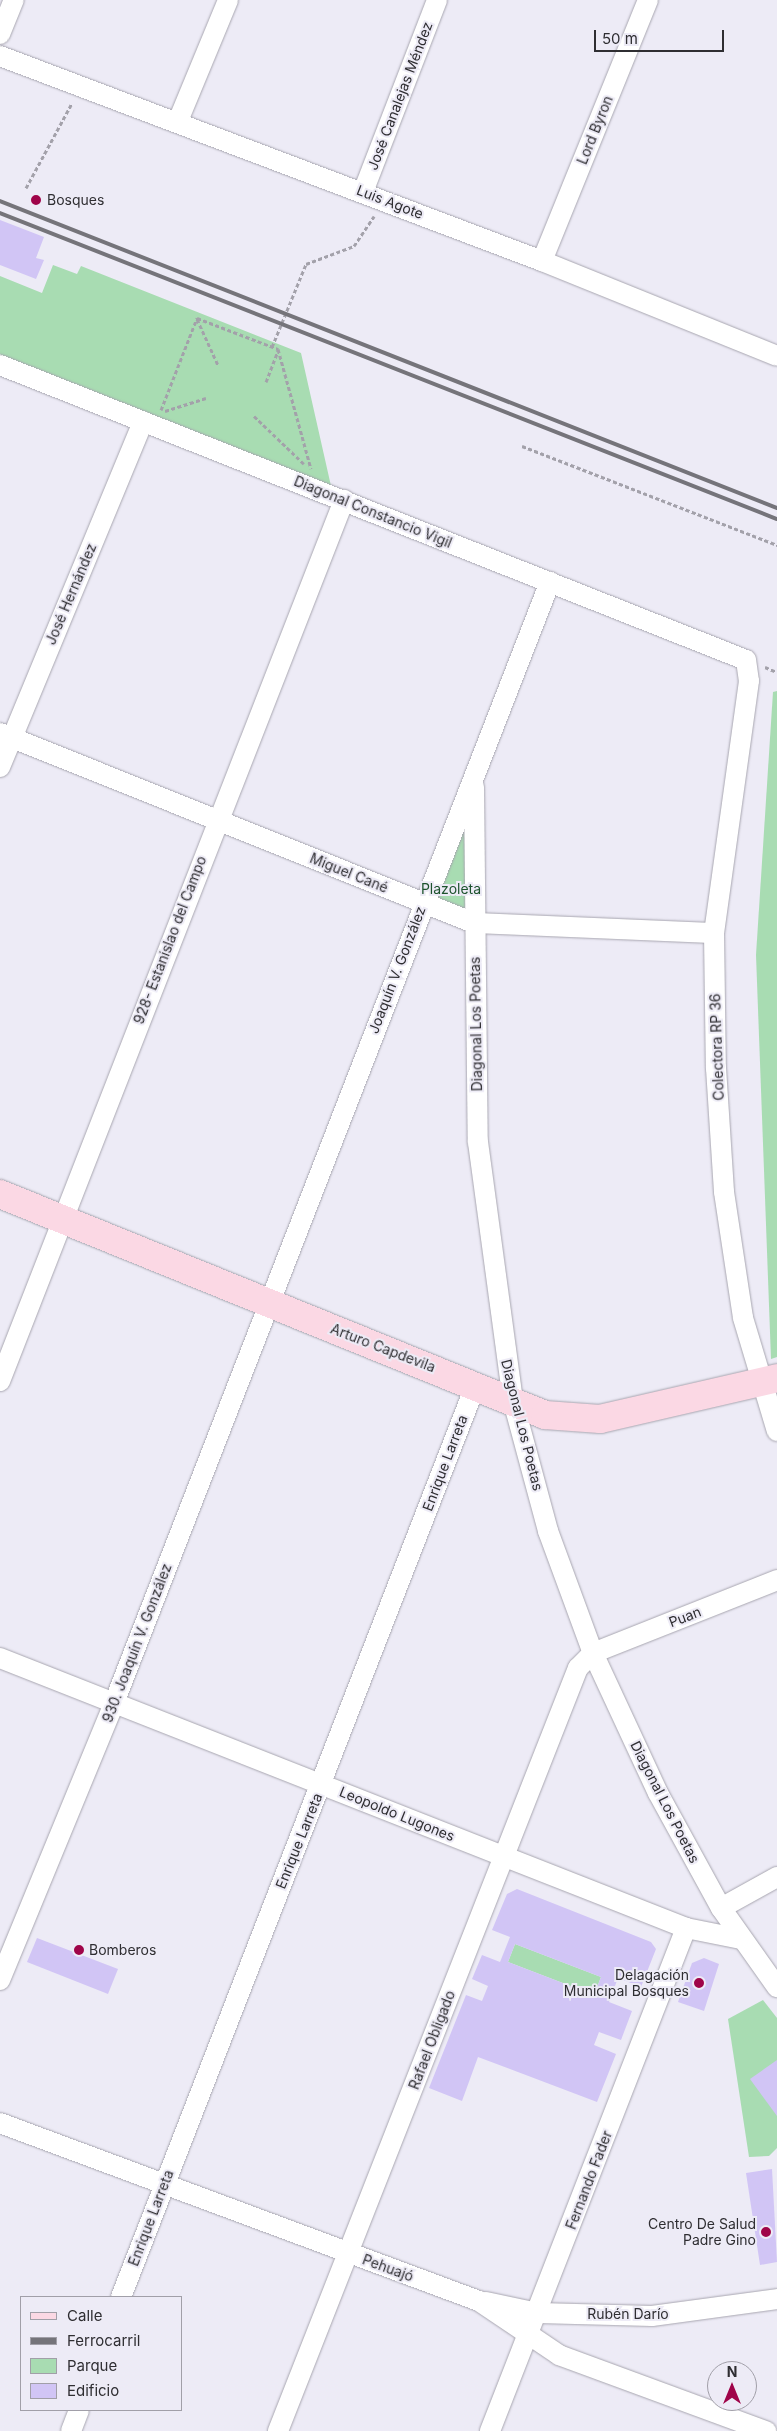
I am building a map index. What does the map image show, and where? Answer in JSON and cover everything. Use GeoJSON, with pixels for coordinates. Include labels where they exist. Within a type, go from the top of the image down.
{"type":"FeatureCollection","features":[{"type":"Feature","properties":{"kind":"street"},"geometry":{"type":"LineString","coordinates":[[0,34],[14,0]]}},
{"type":"Feature","properties":{"kind":"street"},"geometry":{"type":"LineString","coordinates":[[178,122],[228,0]]}},
{"type":"Feature","properties":{"kind":"street","name":"José Canalejas Méndez"},"geometry":{"type":"LineString","coordinates":[[372,195],[437,0]]}},
{"type":"Feature","properties":{"kind":"street","name":"Lord Byron"},"geometry":{"type":"LineString","coordinates":[[542,261],[648,0]]}},
{"type":"Feature","properties":{"kind":"street","name":"Luis Agote"},"geometry":{"type":"LineString","coordinates":[[0,56],[372,195],[777,356]]}},
{"type":"Feature","properties":{"kind":"street","name":"Diagonal Constancio Vigil"},"geometry":{"type":"LineString","coordinates":[[0,365],[746,660]]}},
{"type":"Feature","properties":{"kind":"street","name":"José Hernández"},"geometry":{"type":"LineString","coordinates":[[0,767],[6,736],[143,421]]}},
{"type":"Feature","properties":{"kind":"street","name":"928- Estanislao del Campo"},"geometry":{"type":"LineString","coordinates":[[0,1381],[216,821],[344,500]]}},
{"type":"Feature","properties":{"kind":"street","name":"Joaquín V. González"},"geometry":{"type":"LineString","coordinates":[[269,1303],[423,903],[550,582]]}},
{"type":"Feature","properties":{"kind":"street","name":"Colectora RP 36"},"geometry":{"type":"LineString","coordinates":[[746,660],[749,681],[714,933],[724,1192],[743,1318],[769,1381],[777,1431]]}},
{"type":"Feature","properties":{"kind":"street","name":"Miguel Cané"},"geometry":{"type":"LineString","coordinates":[[6,736],[474,923],[714,933]]}},
{"type":"Feature","properties":{"kind":"street","name":"Diagonal Los Poetas"},"geometry":{"type":"LineString","coordinates":[[474,777],[474,923],[478,1142],[513,1401],[548,1531],[592,1653],[658,1793],[721,1908],[741,1939],[777,1986]]}},
{"type":"Feature","properties":{"kind":"street","name":"Arturo Capdevila"},"geometry":{"type":"LineString","coordinates":[[0,1194],[269,1303],[476,1384],[513,1401],[562,1419],[600,1419],[769,1381]]}},
{"type":"Feature","properties":{"kind":"street","name":"930. Joaquín V. González"},"geometry":{"type":"LineString","coordinates":[[0,1980],[114,1703],[269,1303]]}},
{"type":"Feature","properties":{"kind":"street","name":"Enrique Larreta"},"geometry":{"type":"LineString","coordinates":[[121,2296],[476,1384]]}},
{"type":"Feature","properties":{"kind":"street","name":"Puan"},"geometry":{"type":"LineString","coordinates":[[592,1653],[777,1580]]}},
{"type":"Feature","properties":{"kind":"street","name":"Rafael Obligado"},"geometry":{"type":"LineString","coordinates":[[278,2431],[350,2255],[570,1683],[592,1653]]}},
{"type":"Feature","properties":{"kind":"street","name":"Leopoldo Lugones"},"geometry":{"type":"LineString","coordinates":[[0,1658],[322,1783],[686,1928],[741,1939]]}},
{"type":"Feature","properties":{"kind":"street"},"geometry":{"type":"LineString","coordinates":[[721,1908],[777,1877]]}},
{"type":"Feature","properties":{"kind":"street","name":"Fernando Fader"},"geometry":{"type":"LineString","coordinates":[[490,2431],[538,2313],[686,1928]]}},
{"type":"Feature","properties":{"kind":"street","name":"Pehuajó"},"geometry":{"type":"LineString","coordinates":[[0,2124],[163,2186],[479,2301],[528,2336],[559,2355],[766,2431]]}},
{"type":"Feature","properties":{"kind":"street","name":"Rubén Darío"},"geometry":{"type":"LineString","coordinates":[[479,2301],[538,2313],[652,2316],[777,2299]]}},
{"type":"Feature","properties":{"kind":"street"},"geometry":{"type":"LineString","coordinates":[[71,2431],[79,2411]]}},
{"type":"Feature","properties":{"kind":"path"},"geometry":{"type":"LineString","coordinates":[[26,188],[73,101]]}},
{"type":"Feature","properties":{"kind":"path"},"geometry":{"type":"LineString","coordinates":[[272,347],[306,264],[354,246],[366,232],[372,195]]}},
{"type":"Feature","properties":{"kind":"path"},"geometry":{"type":"LineString","coordinates":[[197,318],[278,350],[311,471],[254,416]]}},
{"type":"Feature","properties":{"kind":"path"},"geometry":{"type":"LineString","coordinates":[[197,318],[218,365]]}},
{"type":"Feature","properties":{"kind":"path"},"geometry":{"type":"LineString","coordinates":[[197,318],[160,412],[206,398]]}},
{"type":"Feature","properties":{"kind":"path"},"geometry":{"type":"LineString","coordinates":[[266,382],[278,350]]}},
{"type":"Feature","properties":{"kind":"path"},"geometry":{"type":"LineString","coordinates":[[522,446],[777,545]]}},
{"type":"Feature","properties":{"kind":"green space"},"geometry":{"type":"Polygon","coordinates":[[[53,265],[77,274],[81,266],[301,353],[331,486],[0,356],[0,276],[42,293],[53,265]]]}},
{"type":"Feature","properties":{"kind":"green space"},"geometry":{"type":"Polygon","coordinates":[[[777,691],[777,1357],[771,1359],[756,955],[773,692],[777,691]]]}},
{"type":"Feature","properties":{"kind":"green space","name":"Plazoleta"},"geometry":{"type":"Polygon","coordinates":[[[471,795],[466,910],[430,900],[471,795]]]}},
{"type":"Feature","properties":{"kind":"green space"},"geometry":{"type":"Polygon","coordinates":[[[515,1944],[601,1977],[594,1995],[508,1962],[515,1944]]]}},
{"type":"Feature","properties":{"kind":"green space"},"geometry":{"type":"Polygon","coordinates":[[[763,2000],[777,2018],[777,2148],[769,2156],[749,2157],[728,2019],[763,2000]]]}},
{"type":"Feature","properties":{"kind":"building"},"geometry":{"type":"Polygon","coordinates":[[[0,220],[44,237],[36,258],[44,260],[36,279],[0,265],[0,220]]]}},
{"type":"Feature","properties":{"kind":"building"},"geometry":{"type":"Polygon","coordinates":[[[517,1889],[651,1942],[656,1949],[641,1987],[618,1978],[609,2002],[632,2011],[621,2040],[599,2032],[594,2045],[616,2054],[597,2102],[478,2057],[462,2101],[429,2088],[466,1995],[482,2001],[488,1986],[472,1979],[482,1955],[500,1962],[510,1937],[492,1930],[507,1894],[517,1889]],[[515,1944],[508,1962],[594,1995],[601,1977],[515,1944]]]}},
{"type":"Feature","properties":{"kind":"building"},"geometry":{"type":"Polygon","coordinates":[[[37,1938],[118,1969],[108,1994],[27,1962],[37,1938]]]}},
{"type":"Feature","properties":{"kind":"building","name":"Delagación Municipal Bosques"},"geometry":{"type":"Polygon","coordinates":[[[704,1958],[719,1964],[704,2011],[678,2002],[692,1963],[704,1958]]]}},
{"type":"Feature","properties":{"kind":"building"},"geometry":{"type":"Polygon","coordinates":[[[777,2060],[777,2116],[750,2079],[777,2060]]]}},
{"type":"Feature","properties":{"kind":"building","name":"Centro De Salud Padre Gino"},"geometry":{"type":"Polygon","coordinates":[[[772,2169],[777,2262],[760,2265],[746,2173],[772,2169]]]}},
{"type":"Feature","properties":{"kind":"railway"},"geometry":{"type":"LineString","coordinates":[[0,201],[777,508]]}},
{"type":"Feature","properties":{"kind":"railway"},"geometry":{"type":"LineString","coordinates":[[0,213],[777,519]]}},
{"type":"Feature","properties":{"kind":"place","name":"Bosques"},"geometry":{"type":"Point","coordinates":[36,200]}},
{"type":"Feature","properties":{"kind":"place","name":"Bomberos"},"geometry":{"type":"Point","coordinates":[79,1950]}},
{"type":"Feature","properties":{"kind":"place","name":"Delagación Municipal Bosques"},"geometry":{"type":"Point","coordinates":[699,1983]}},
{"type":"Feature","properties":{"kind":"place","name":"Centro De Salud Padre Gino"},"geometry":{"type":"Point","coordinates":[766,2232]}}]}
